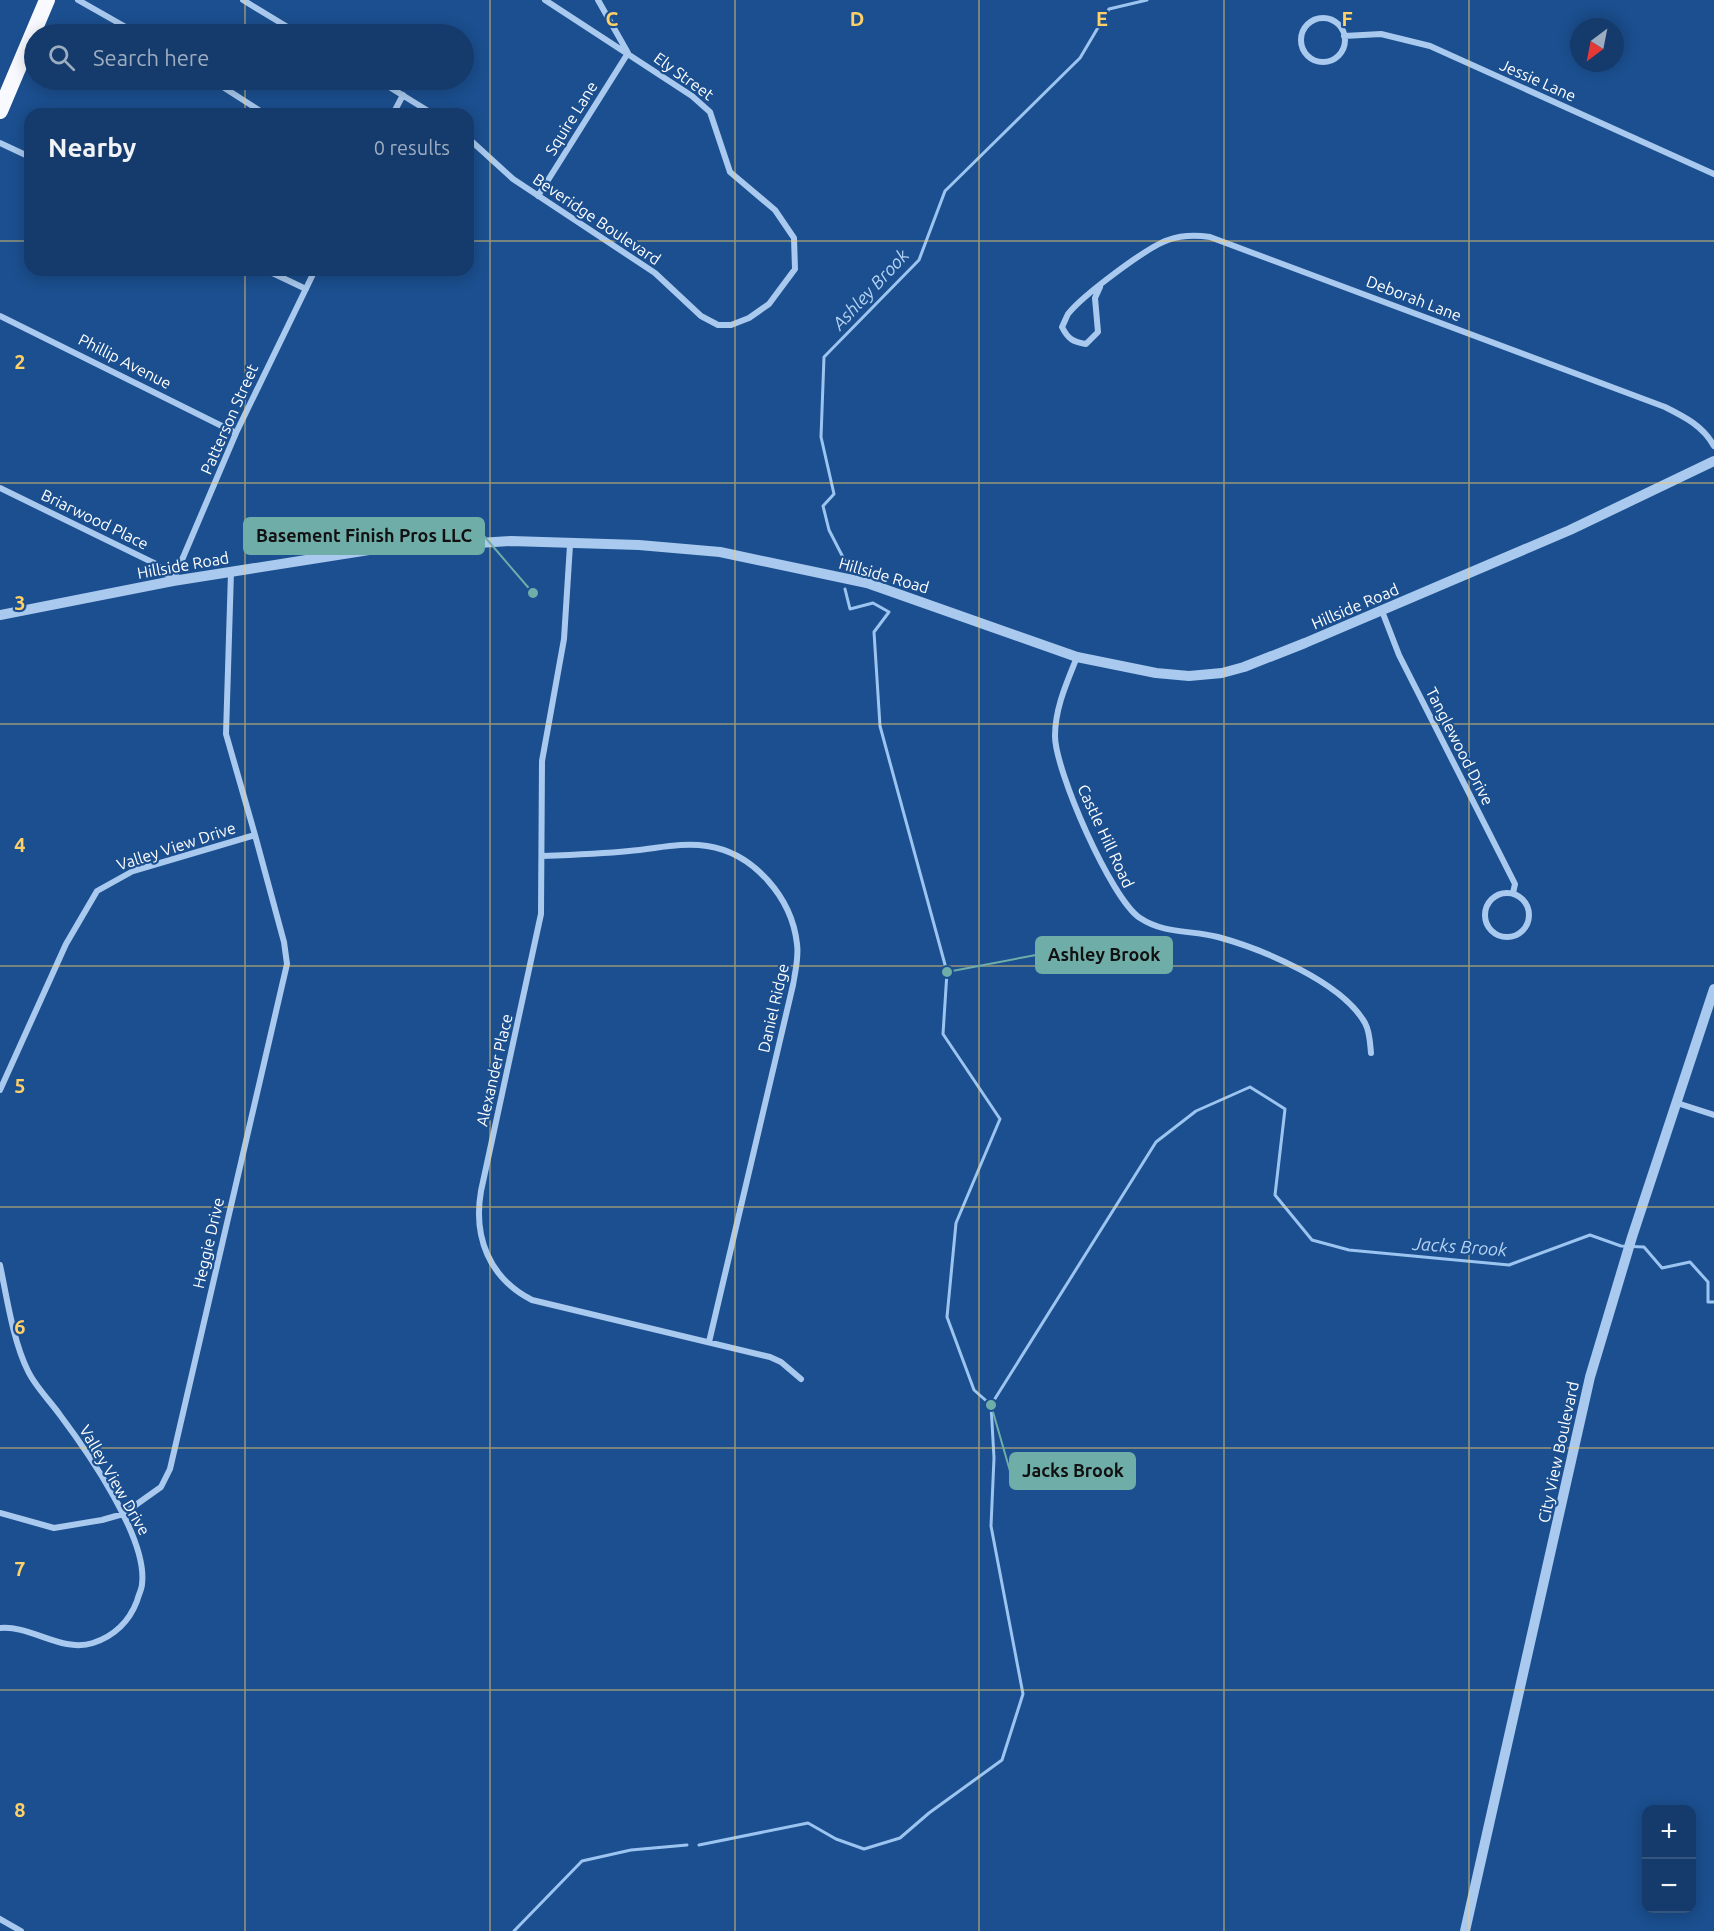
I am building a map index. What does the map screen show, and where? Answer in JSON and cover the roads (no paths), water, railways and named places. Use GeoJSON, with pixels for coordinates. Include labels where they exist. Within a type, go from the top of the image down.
{"type":"FeatureCollection","features":[{"type":"Feature","properties":{"kind":"highway"},"geometry":{"type":"LineString","coordinates":[[37,24],[47,0]]}},
{"type":"Feature","properties":{"kind":"highway"},"geometry":{"type":"LineString","coordinates":[[0,111],[24,54]]}},
{"type":"Feature","properties":{"kind":"street"},"geometry":{"type":"LineString","coordinates":[[78,0],[120,24]]}},
{"type":"Feature","properties":{"kind":"street"},"geometry":{"type":"LineString","coordinates":[[243,0],[283,24]]}},
{"type":"Feature","properties":{"kind":"street","name":"Ely Street"},"geometry":{"type":"LineString","coordinates":[[545,0],[692,96],[710,112],[730,172],[775,210],[794,238],[795,269],[774,299]]}},
{"type":"Feature","properties":{"kind":"street"},"geometry":{"type":"LineString","coordinates":[[598,0],[628,53]]}},
{"type":"Feature","properties":{"kind":"street"},"geometry":{"type":"LineString","coordinates":[[1320,18],[1336,22],[1344,36],[1340,53],[1325,62],[1308,57],[1300,42],[1305,26],[1320,18]]}},
{"type":"Feature","properties":{"kind":"street","name":"Jessie Lane"},"geometry":{"type":"LineString","coordinates":[[1344,36],[1381,34],[1430,46],[1714,174]]}},
{"type":"Feature","properties":{"kind":"street","name":"Squire Lane"},"geometry":{"type":"LineString","coordinates":[[538,196],[628,53]]}},
{"type":"Feature","properties":{"kind":"street"},"geometry":{"type":"LineString","coordinates":[[228,90],[256,108]]}},
{"type":"Feature","properties":{"kind":"street"},"geometry":{"type":"LineString","coordinates":[[395,90],[424,108]]}},
{"type":"Feature","properties":{"kind":"street"},"geometry":{"type":"LineString","coordinates":[[396,108],[403,95]]}},
{"type":"Feature","properties":{"kind":"street"},"geometry":{"type":"LineString","coordinates":[[0,143],[24,154]]}},
{"type":"Feature","properties":{"kind":"street","name":"Beveridge Boulevard"},"geometry":{"type":"LineString","coordinates":[[474,143],[513,179],[655,273],[701,316],[712,323],[727,326],[740,323],[756,314],[774,299]]}},
{"type":"Feature","properties":{"kind":"street","name":"Deborah Lane"},"geometry":{"type":"LineString","coordinates":[[1100,287],[1095,298],[1099,321],[1098,332],[1086,344],[1075,342],[1066,336],[1062,327],[1068,315],[1100,287],[1158,244],[1184,236],[1210,237],[1665,407],[1691,421],[1714,446]]}},
{"type":"Feature","properties":{"kind":"street"},"geometry":{"type":"LineString","coordinates":[[279,276],[306,289]]}},
{"type":"Feature","properties":{"kind":"street","name":"Patterson Street"},"geometry":{"type":"LineString","coordinates":[[173,581],[236,432],[312,276]]}},
{"type":"Feature","properties":{"kind":"street","name":"Phillip Avenue"},"geometry":{"type":"LineString","coordinates":[[0,316],[236,432]]}},
{"type":"Feature","properties":{"kind":"street","name":"Hillside Road"},"geometry":{"type":"LineString","coordinates":[[5,614],[173,581],[330,555],[436,544],[511,541],[570,545],[639,545],[720,552],[867,583],[1077,657],[1156,673],[1189,676],[1222,673],[1244,667],[1382,611],[1570,530],[1714,462]]}},
{"type":"Feature","properties":{"kind":"street","name":"Briarwood Place"},"geometry":{"type":"LineString","coordinates":[[0,488],[156,564],[173,581]]}},
{"type":"Feature","properties":{"kind":"street","name":"Alexander Place"},"geometry":{"type":"LineString","coordinates":[[570,545],[564,639],[542,761],[542,901],[537,940],[478,1208],[478,1230],[484,1248],[503,1279],[532,1300],[776,1359],[801,1379]]}},
{"type":"Feature","properties":{"kind":"street","name":"Valley View Drive"},"geometry":{"type":"LineString","coordinates":[[0,1090],[66,944],[97,891],[133,871],[255,835],[226,734],[231,572]]}},
{"type":"Feature","properties":{"kind":"street","name":"Tanglewood Drive"},"geometry":{"type":"LineString","coordinates":[[1382,611],[1399,655],[1515,884],[1513,893]]}},
{"type":"Feature","properties":{"kind":"street"},"geometry":{"type":"LineString","coordinates":[[0,621],[5,614]]}},
{"type":"Feature","properties":{"kind":"street","name":"Castle Hill Road"},"geometry":{"type":"LineString","coordinates":[[1077,657],[1056,721],[1058,758],[1066,782],[1111,884],[1125,906],[1155,926],[1177,932],[1217,937],[1263,953],[1299,970],[1340,996],[1357,1012],[1366,1025],[1371,1053]]}},
{"type":"Feature","properties":{"kind":"street","name":"Heggie Drive"},"geometry":{"type":"LineString","coordinates":[[0,1513],[54,1528],[102,1520],[123,1514],[161,1487],[170,1469],[287,964],[284,942],[255,835]]}},
{"type":"Feature","properties":{"kind":"street","name":"Daniel Ridge"},"geometry":{"type":"LineString","coordinates":[[542,856],[632,851],[675,844],[709,846],[728,852],[757,870],[780,896],[792,920],[798,947],[793,985],[709,1342]]}},
{"type":"Feature","properties":{"kind":"street","name":"Tanglewood Drive"},"geometry":{"type":"LineString","coordinates":[[1513,893],[1520,896],[1528,908],[1529,922],[1520,934],[1506,938],[1499,936],[1488,926],[1485,919],[1487,904],[1498,894],[1513,893]]}},
{"type":"Feature","properties":{"kind":"street","name":"City View Boulevard"},"geometry":{"type":"LineString","coordinates":[[1465,1931],[1590,1377],[1627,1252],[1714,989]]}},
{"type":"Feature","properties":{"kind":"street"},"geometry":{"type":"LineString","coordinates":[[1677,1103],[1714,1115]]}},
{"type":"Feature","properties":{"kind":"street","name":"Valley View Drive"},"geometry":{"type":"LineString","coordinates":[[0,1265],[10,1312],[28,1371],[79,1440],[123,1514],[139,1549],[142,1583],[132,1613],[123,1625],[109,1636],[91,1643],[78,1645],[13,1626],[0,1628]]}},
{"type":"Feature","properties":{"kind":"street"},"geometry":{"type":"LineString","coordinates":[[0,1919],[21,1931]]}},
{"type":"Feature","properties":{"kind":"waterway","name":"Ashley Brook"},"geometry":{"type":"LineString","coordinates":[[849,569],[829,530],[823,506],[834,494],[821,437],[824,357],[919,260],[945,191],[1080,58],[1109,9],[1147,0]]}},
{"type":"Feature","properties":{"kind":"waterway","name":"Ashley Brook"},"geometry":{"type":"LineString","coordinates":[[845,589],[850,609],[873,603],[889,612],[874,632],[880,726],[947,972],[943,1034],[1000,1119],[956,1223],[947,1317],[974,1390],[991,1405]]}},
{"type":"Feature","properties":{"kind":"waterway","name":"Jacks Brook"},"geometry":{"type":"LineString","coordinates":[[699,1845],[808,1823],[836,1839],[864,1849],[900,1838],[929,1813],[1002,1760],[1023,1694],[991,1526],[994,1458],[991,1405],[1156,1142],[1196,1111],[1250,1087],[1285,1109],[1275,1195],[1312,1240],[1349,1250],[1509,1265],[1590,1235],[1621,1246],[1644,1247],[1662,1268],[1690,1262],[1708,1282],[1708,1302],[1714,1302]]}},
{"type":"Feature","properties":{"kind":"waterway","name":"Jacks Brook"},"geometry":{"type":"LineString","coordinates":[[514,1931],[582,1861],[631,1850],[687,1845]]}},
{"type":"Feature","properties":{"kind":"place","name":"Basement Finish Pros LLC"},"geometry":{"type":"Point","coordinates":[533,593]}},
{"type":"Feature","properties":{"kind":"place","name":"Ashley Brook"},"geometry":{"type":"Point","coordinates":[947,972]}},
{"type":"Feature","properties":{"kind":"place","name":"Jacks Brook"},"geometry":{"type":"Point","coordinates":[991,1405]}}]}
